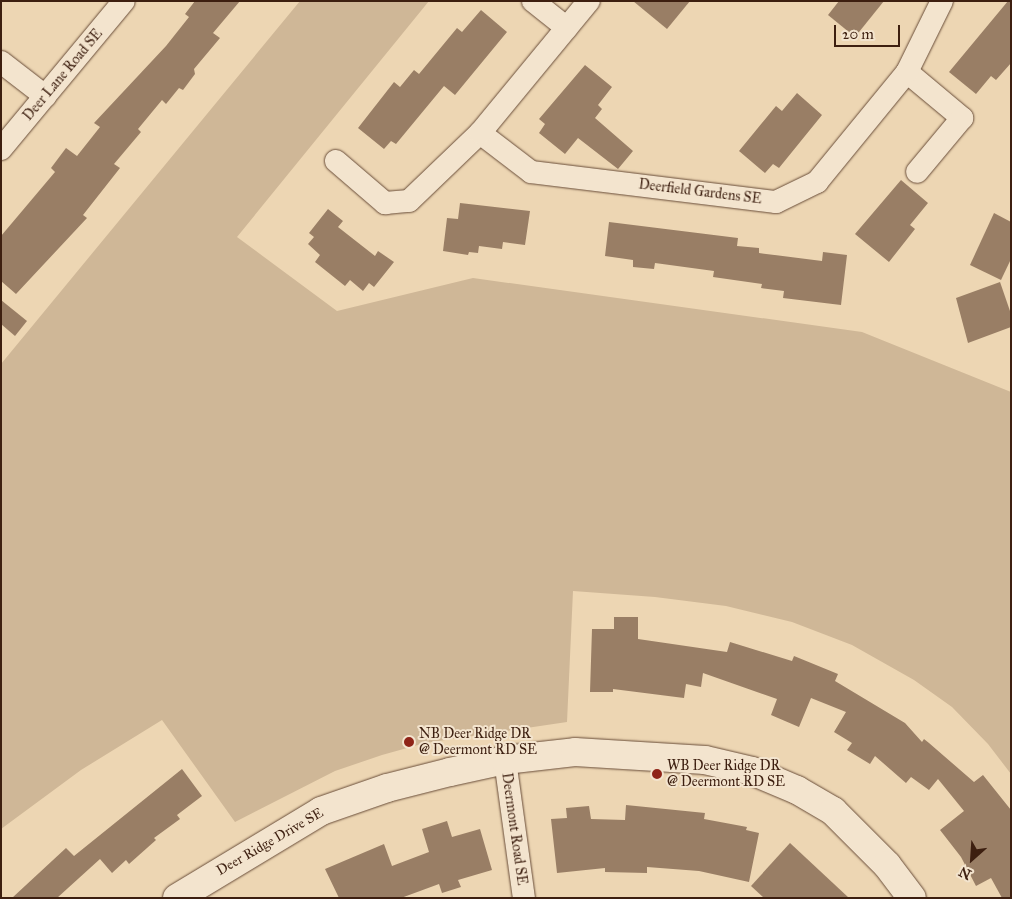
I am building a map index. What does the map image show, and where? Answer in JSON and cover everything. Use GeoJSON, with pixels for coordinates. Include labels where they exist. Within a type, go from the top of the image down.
{"type":"FeatureCollection","features":[{"type":"Feature","properties":{"kind":"street","name":"Deer Lane Road SE"},"geometry":{"type":"LineString","coordinates":[[1,150],[124,1]]}},
{"type":"Feature","properties":{"kind":"street"},"geometry":{"type":"LineString","coordinates":[[534,1],[567,28]]}},
{"type":"Feature","properties":{"kind":"street"},"geometry":{"type":"LineString","coordinates":[[336,162],[385,203],[409,201],[480,133],[589,1]]}},
{"type":"Feature","properties":{"kind":"street","name":"Deerfield Gardens SE"},"geometry":{"type":"LineString","coordinates":[[480,133],[531,172],[776,202],[817,182],[907,72],[942,1]]}},
{"type":"Feature","properties":{"kind":"street"},"geometry":{"type":"LineString","coordinates":[[1,62],[45,96]]}},
{"type":"Feature","properties":{"kind":"street"},"geometry":{"type":"LineString","coordinates":[[907,72],[962,118],[916,172]]}},
{"type":"Feature","properties":{"kind":"street","name":"Deer Ridge Drive SE"},"geometry":{"type":"LineString","coordinates":[[177,898],[321,811],[387,788],[505,760],[575,752],[705,760],[752,771],[797,790],[832,811],[887,865],[912,898]]}},
{"type":"Feature","properties":{"kind":"street","name":"Deermont Road SE"},"geometry":{"type":"LineString","coordinates":[[505,760],[524,898]]}},
{"type":"Feature","properties":{"kind":"shaded area"},"geometry":{"type":"Polygon","coordinates":[[[300,1],[429,1],[237,237],[337,311],[473,278],[862,332],[1011,392],[1011,774],[988,744],[952,707],[914,680],[852,645],[792,622],[726,606],[655,597],[573,591],[567,722],[425,743],[382,755],[335,771],[235,822],[162,720],[81,770],[1,829],[1,364],[300,1]]]}},
{"type":"Feature","properties":{"kind":"building"},"geometry":{"type":"Polygon","coordinates":[[[195,1],[240,1],[213,33],[220,38],[194,69],[195,74],[183,90],[179,88],[166,104],[162,100],[138,129],[141,132],[114,164],[120,168],[83,215],[87,218],[16,294],[1,281],[1,236],[55,172],[51,168],[66,148],[77,156],[100,127],[94,123],[166,46],[189,17],[185,14],[195,1]]]}},
{"type":"Feature","properties":{"kind":"building"},"geometry":{"type":"Polygon","coordinates":[[[633,1],[690,1],[667,29],[633,1]]]}},
{"type":"Feature","properties":{"kind":"building"},"geometry":{"type":"Polygon","coordinates":[[[839,1],[884,1],[855,37],[828,15],[839,1]]]}},
{"type":"Feature","properties":{"kind":"building"},"geometry":{"type":"Polygon","coordinates":[[[1008,1],[1011,1],[1011,63],[996,80],[991,76],[976,94],[949,72],[1008,1]]]}},
{"type":"Feature","properties":{"kind":"building"},"geometry":{"type":"Polygon","coordinates":[[[481,10],[507,32],[455,95],[444,86],[396,144],[391,141],[384,149],[358,128],[394,82],[400,87],[414,70],[419,74],[457,28],[462,32],[481,10]]]}},
{"type":"Feature","properties":{"kind":"building"},"geometry":{"type":"Polygon","coordinates":[[[585,65],[612,87],[598,105],[602,109],[595,118],[633,151],[618,169],[578,138],[565,154],[539,133],[545,124],[539,119],[585,65]]]}},
{"type":"Feature","properties":{"kind":"building"},"geometry":{"type":"Polygon","coordinates":[[[797,93],[822,115],[779,168],[773,164],[765,173],[739,151],[776,106],[782,111],[797,93]]]}},
{"type":"Feature","properties":{"kind":"building"},"geometry":{"type":"Polygon","coordinates":[[[901,180],[928,203],[910,225],[915,229],[889,262],[855,234],[901,180]]]}},
{"type":"Feature","properties":{"kind":"building"},"geometry":{"type":"Polygon","coordinates":[[[460,203],[530,211],[525,245],[503,242],[502,249],[479,246],[478,253],[469,252],[468,255],[443,251],[447,218],[458,219],[460,203]]]}},
{"type":"Feature","properties":{"kind":"building"},"geometry":{"type":"Polygon","coordinates":[[[328,209],[343,221],[338,227],[375,256],[378,251],[394,262],[374,287],[369,283],[363,291],[350,280],[345,286],[315,262],[320,255],[308,244],[314,237],[309,233],[328,209]]]}},
{"type":"Feature","properties":{"kind":"building"},"geometry":{"type":"Polygon","coordinates":[[[994,213],[1011,222],[1011,259],[1001,280],[970,265],[994,213]]]}},
{"type":"Feature","properties":{"kind":"building"},"geometry":{"type":"Polygon","coordinates":[[[609,222],[738,238],[737,246],[759,248],[759,253],[822,261],[823,252],[847,255],[841,305],[783,298],[784,291],[761,288],[762,284],[713,277],[714,271],[655,263],[654,269],[633,267],[633,260],[605,256],[609,222]]]}},
{"type":"Feature","properties":{"kind":"building"},"geometry":{"type":"Polygon","coordinates":[[[1000,282],[1011,314],[1011,327],[968,343],[956,298],[1000,282]]]}},
{"type":"Feature","properties":{"kind":"building"},"geometry":{"type":"Polygon","coordinates":[[[1,300],[27,321],[15,336],[1,324],[1,300]]]}},
{"type":"Feature","properties":{"kind":"building"},"geometry":{"type":"Polygon","coordinates":[[[614,617],[638,617],[638,639],[727,652],[730,642],[792,661],[794,656],[838,674],[835,681],[905,723],[922,742],[924,739],[974,782],[983,775],[1011,810],[1011,898],[1002,898],[991,878],[976,886],[961,857],[940,830],[964,811],[938,779],[929,790],[911,777],[906,783],[875,756],[870,764],[847,750],[852,743],[834,732],[846,712],[811,698],[799,727],[771,715],[777,699],[703,673],[701,687],[686,684],[684,698],[613,689],[613,692],[590,692],[592,629],[614,629],[614,617]]]}},
{"type":"Feature","properties":{"kind":"building"},"geometry":{"type":"Polygon","coordinates":[[[182,769],[202,796],[177,815],[180,819],[154,838],[156,840],[129,864],[126,860],[112,873],[100,859],[57,898],[12,898],[66,848],[74,856],[182,769]]]}},
{"type":"Feature","properties":{"kind":"building"},"geometry":{"type":"Polygon","coordinates":[[[626,805],[705,813],[704,819],[747,827],[746,830],[759,833],[749,882],[699,871],[647,867],[647,873],[605,872],[605,868],[557,873],[551,819],[567,818],[566,808],[589,806],[591,819],[625,820],[626,805]]]}},
{"type":"Feature","properties":{"kind":"building"},"geometry":{"type":"Polygon","coordinates":[[[447,821],[452,837],[480,829],[492,870],[458,880],[461,887],[442,893],[439,884],[401,898],[339,898],[325,869],[384,844],[392,866],[429,852],[422,829],[447,821]]]}},
{"type":"Feature","properties":{"kind":"building"},"geometry":{"type":"Polygon","coordinates":[[[790,843],[849,898],[764,898],[751,886],[790,843]]]}},
{"type":"Feature","properties":{"kind":"place","name":"NB Deer Ridge DR @ Deermont RD SE"},"geometry":{"type":"Point","coordinates":[409,742]}},
{"type":"Feature","properties":{"kind":"place","name":"WB Deer Ridge DR @ Deermont RD SE"},"geometry":{"type":"Point","coordinates":[657,774]}}]}
